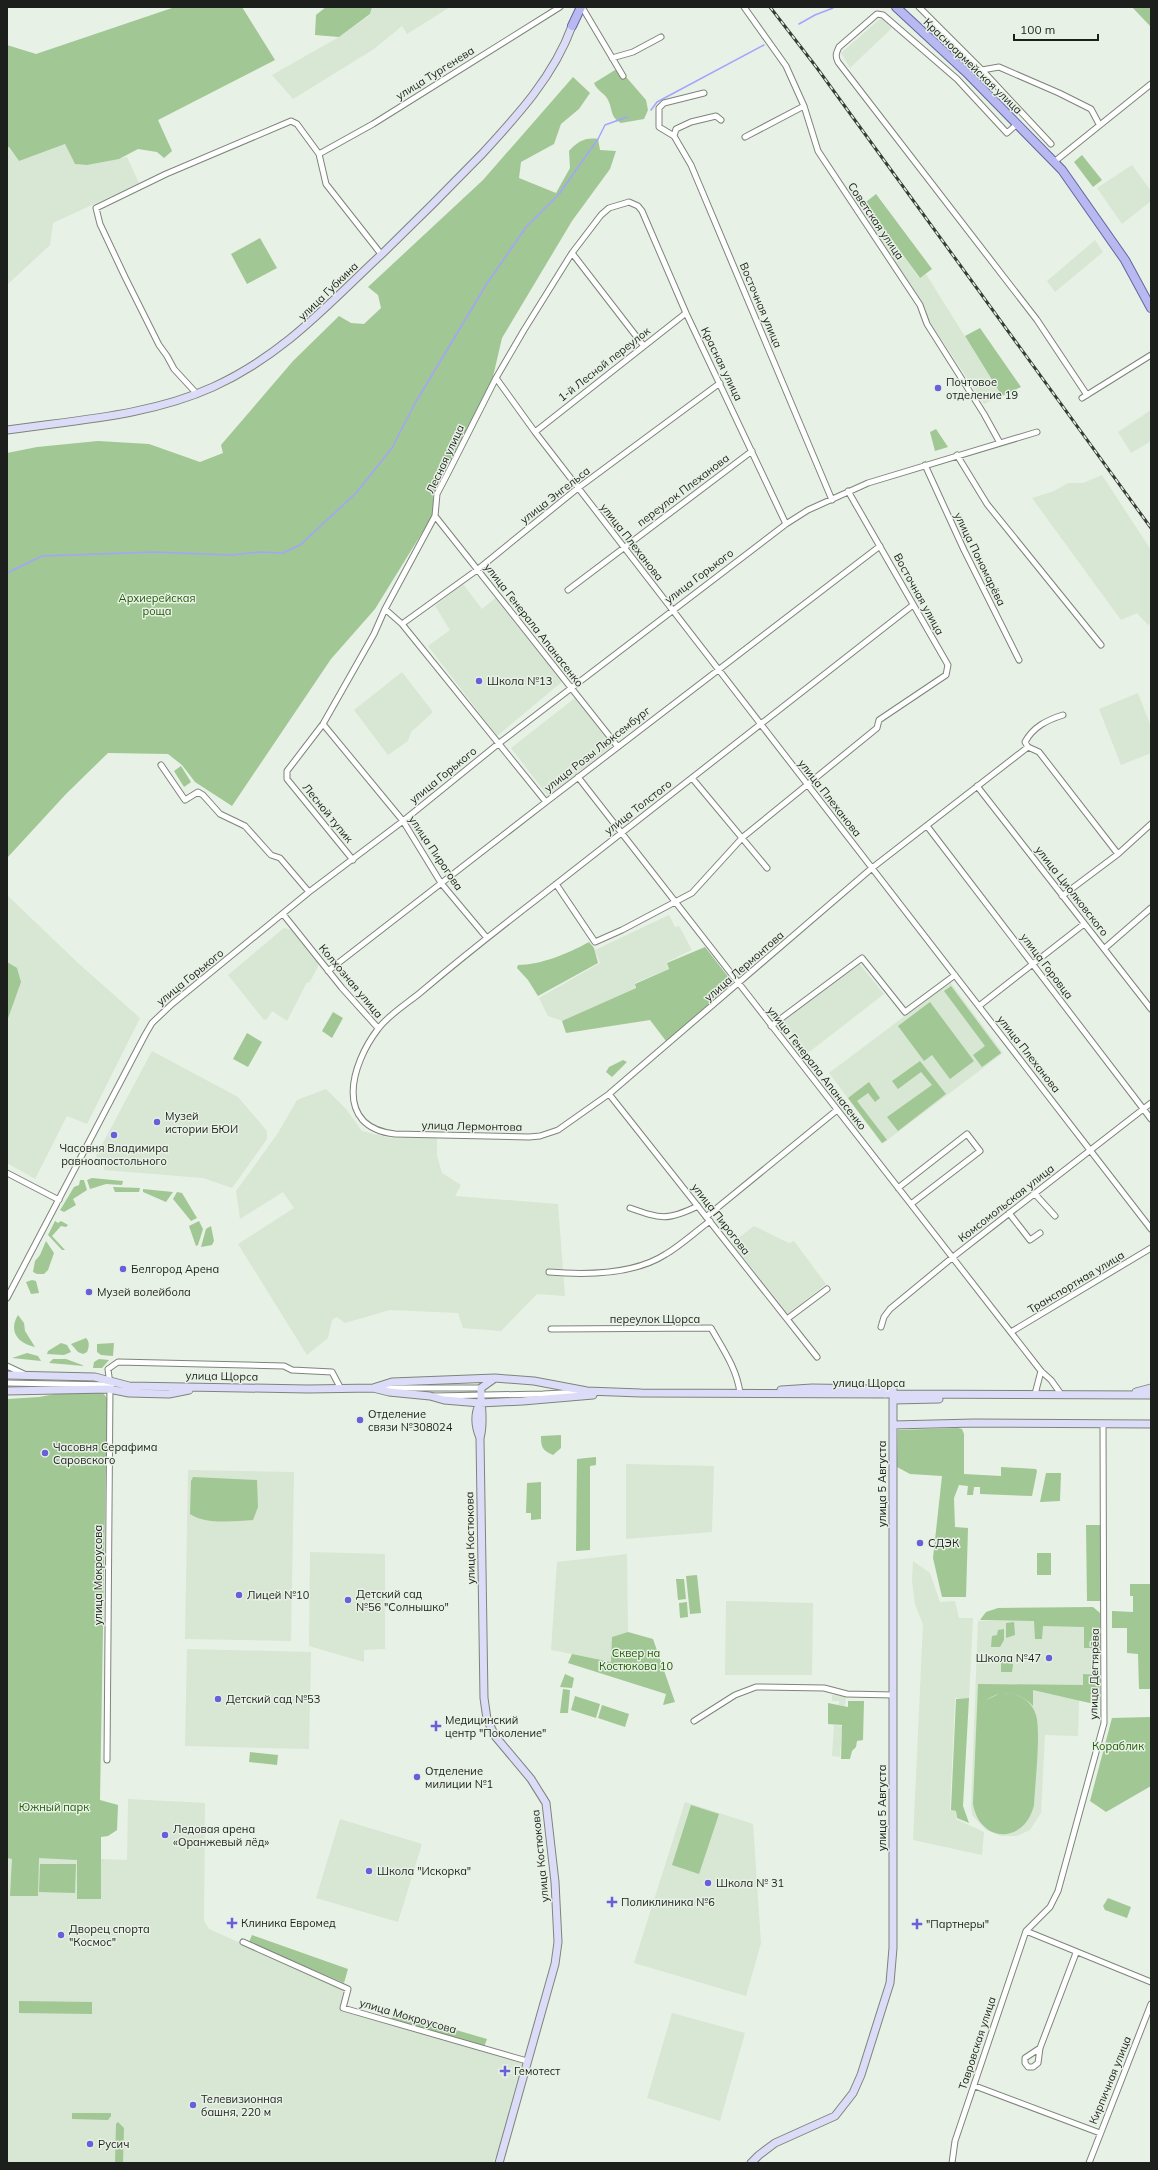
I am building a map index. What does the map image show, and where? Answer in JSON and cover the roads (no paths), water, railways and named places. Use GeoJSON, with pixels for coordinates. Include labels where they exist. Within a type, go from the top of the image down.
{"type":"FeatureCollection","features":[{"type":"Feature","properties":{"kind":"main road","name":"улица Губкина"},"geometry":{"type":"LineString","coordinates":[[572,26],[576,7]]}},
{"type":"Feature","properties":{"kind":"main road","name":"улица Губкина"},"geometry":{"type":"LineString","coordinates":[[7,430],[146,410],[197,394],[239,375],[274,353],[302,331],[439,199],[521,112],[551,67],[582,7]]}},
{"type":"Feature","properties":{"kind":"main road","name":"Красноармейская улица"},"geometry":{"type":"LineString","coordinates":[[896,7],[966,72],[1054,162],[1091,209],[1125,260],[1151,308]]}},
{"type":"Feature","properties":{"kind":"main road"},"geometry":{"type":"LineString","coordinates":[[7,1375],[95,1378],[129,1393],[169,1394],[203,1387]]}},
{"type":"Feature","properties":{"kind":"main road","name":"улица Щорса"},"geometry":{"type":"LineString","coordinates":[[109,1385],[341,1390],[373,1388],[392,1382],[496,1378],[534,1381],[587,1391],[613,1392],[779,1393],[890,1396],[981,1394],[1151,1395]]}},
{"type":"Feature","properties":{"kind":"main road"},"geometry":{"type":"LineString","coordinates":[[480,1391],[496,1378]]}},
{"type":"Feature","properties":{"kind":"main road"},"geometry":{"type":"LineString","coordinates":[[9,1391],[109,1385]]}},
{"type":"Feature","properties":{"kind":"main road","name":"улица Щорса"},"geometry":{"type":"LineString","coordinates":[[373,1388],[389,1392],[430,1396]]}},
{"type":"Feature","properties":{"kind":"main road"},"geometry":{"type":"LineString","coordinates":[[761,1393],[794,1388],[875,1389],[890,1396]]}},
{"type":"Feature","properties":{"kind":"main road"},"geometry":{"type":"LineString","coordinates":[[1126,1394],[1151,1388]]}},
{"type":"Feature","properties":{"kind":"main road","name":"улица Костюкова"},"geometry":{"type":"LineString","coordinates":[[480,1391],[480,1402],[483,1416],[480,1438],[484,1698],[487,1719],[495,1736],[531,1779],[546,1803],[555,1882],[558,1942],[555,1964],[499,2163]]}},
{"type":"Feature","properties":{"kind":"main road"},"geometry":{"type":"LineString","coordinates":[[430,1396],[444,1400],[480,1402],[543,1400],[613,1392]]}},
{"type":"Feature","properties":{"kind":"main road","name":"улица 5 Августа"},"geometry":{"type":"LineString","coordinates":[[751,2163],[759,2154],[775,2143],[835,2116],[845,2104],[861,2075],[890,1983],[893,1948],[893,1421],[890,1396]]}},
{"type":"Feature","properties":{"kind":"main road"},"geometry":{"type":"LineString","coordinates":[[893,1421],[1151,1424]]}},
{"type":"Feature","properties":{"kind":"street","name":"улица Тургенева"},"geometry":{"type":"LineString","coordinates":[[319,154],[373,124],[560,7]]}},
{"type":"Feature","properties":{"kind":"street"},"geometry":{"type":"LineString","coordinates":[[582,7],[623,76]]}},
{"type":"Feature","properties":{"kind":"street","name":"Советская улица"},"geometry":{"type":"LineString","coordinates":[[744,7],[786,66],[804,106],[818,151],[920,305],[927,324],[984,414],[1000,443]]}},
{"type":"Feature","properties":{"kind":"street","name":"Красноармейская улица"},"geometry":{"type":"LineString","coordinates":[[919,7],[982,70],[1051,144]]}},
{"type":"Feature","properties":{"kind":"street","name":"Красноармейская улица"},"geometry":{"type":"LineString","coordinates":[[1017,124],[1007,133],[956,79],[883,15],[877,14],[839,47],[836,52],[838,62],[1037,320],[1087,395]]}},
{"type":"Feature","properties":{"kind":"street"},"geometry":{"type":"LineString","coordinates":[[612,58],[633,52],[661,37]]}},
{"type":"Feature","properties":{"kind":"street","name":"Красноармейская улица"},"geometry":{"type":"LineString","coordinates":[[982,70],[999,67],[1058,93],[1091,109],[1099,124]]}},
{"type":"Feature","properties":{"kind":"street"},"geometry":{"type":"LineString","coordinates":[[1054,162],[1099,124],[1151,84]]}},
{"type":"Feature","properties":{"kind":"street","name":"Восточная улица"},"geometry":{"type":"LineString","coordinates":[[704,94],[664,103],[659,108],[659,127],[674,136],[691,165],[832,500]]}},
{"type":"Feature","properties":{"kind":"street"},"geometry":{"type":"LineString","coordinates":[[745,137],[804,106]]}},
{"type":"Feature","properties":{"kind":"street"},"geometry":{"type":"LineString","coordinates":[[674,136],[676,129],[691,122],[716,116],[721,120]]}},
{"type":"Feature","properties":{"kind":"street"},"geometry":{"type":"LineString","coordinates":[[197,394],[174,369],[159,345],[124,277],[100,224],[96,208],[166,174],[291,121],[297,124],[319,154],[326,184],[382,254]]}},
{"type":"Feature","properties":{"kind":"street","name":"Лесная улица"},"geometry":{"type":"LineString","coordinates":[[287,779],[287,771],[323,724],[374,634],[385,609],[434,516],[437,494],[496,378],[572,253],[593,225],[609,208],[618,204],[629,202],[638,206],[642,211]]}},
{"type":"Feature","properties":{"kind":"street","name":"Красная улица"},"geometry":{"type":"LineString","coordinates":[[642,211],[686,313],[786,524]]}},
{"type":"Feature","properties":{"kind":"street"},"geometry":{"type":"LineString","coordinates":[[572,253],[643,345]]}},
{"type":"Feature","properties":{"kind":"street","name":"1-й Лесной переулок"},"geometry":{"type":"LineString","coordinates":[[535,432],[643,345],[686,313]]}},
{"type":"Feature","properties":{"kind":"street"},"geometry":{"type":"LineString","coordinates":[[1082,398],[1151,355]]}},
{"type":"Feature","properties":{"kind":"street","name":"улица Плеханова"},"geometry":{"type":"LineString","coordinates":[[496,378],[578,488],[1092,1150],[1151,1229]]}},
{"type":"Feature","properties":{"kind":"street","name":"улица Энгельса"},"geometry":{"type":"LineString","coordinates":[[402,624],[477,570],[578,488],[720,383]]}},
{"type":"Feature","properties":{"kind":"street","name":"улица Горького"},"geometry":{"type":"LineString","coordinates":[[7,1298],[59,1200],[115,1089],[152,1023],[172,1004],[309,892],[403,821],[498,744],[786,524],[848,491],[957,455],[1037,432]]}},
{"type":"Feature","properties":{"kind":"street","name":"переулок Плеханова"},"geometry":{"type":"LineString","coordinates":[[568,590],[752,451]]}},
{"type":"Feature","properties":{"kind":"street"},"geometry":{"type":"LineString","coordinates":[[957,455],[991,509],[1101,645]]}},
{"type":"Feature","properties":{"kind":"street","name":"улица Пономарёва"},"geometry":{"type":"LineString","coordinates":[[925,465],[964,550],[1019,660]]}},
{"type":"Feature","properties":{"kind":"street","name":"Восточная улица"},"geometry":{"type":"LineString","coordinates":[[808,785],[877,728],[879,720],[946,675],[948,665],[848,491]]}},
{"type":"Feature","properties":{"kind":"street","name":"улица Генерала Апанасенко"},"geometry":{"type":"LineString","coordinates":[[434,516],[618,747]]}},
{"type":"Feature","properties":{"kind":"street","name":"улица Розы Люксембург"},"geometry":{"type":"LineString","coordinates":[[328,971],[718,669],[880,546]]}},
{"type":"Feature","properties":{"kind":"street","name":"улица Толстого"},"geometry":{"type":"LineString","coordinates":[[378,1028],[487,938],[913,605]]}},
{"type":"Feature","properties":{"kind":"street"},"geometry":{"type":"LineString","coordinates":[[385,609],[402,624],[546,802]]}},
{"type":"Feature","properties":{"kind":"street"},"geometry":{"type":"LineString","coordinates":[[1063,715],[1049,719],[1030,733],[1025,742],[1028,747],[1039,752],[1044,758],[1118,854]]}},
{"type":"Feature","properties":{"kind":"street","name":"улица Пирогова"},"geometry":{"type":"LineString","coordinates":[[323,724],[403,821],[441,883],[487,938]]}},
{"type":"Feature","properties":{"kind":"street","name":"улица Лермонтова"},"geometry":{"type":"LineString","coordinates":[[395,1134],[540,1136],[558,1130],[609,1094],[872,868],[1028,747]]}},
{"type":"Feature","properties":{"kind":"street"},"geometry":{"type":"LineString","coordinates":[[161,764],[185,800],[198,792],[203,795],[220,814],[245,826],[271,855],[280,858],[309,892]]}},
{"type":"Feature","properties":{"kind":"street","name":"улица Генерала Апанасенко"},"geometry":{"type":"LineString","coordinates":[[578,777],[1010,1332],[1061,1394]]}},
{"type":"Feature","properties":{"kind":"street"},"geometry":{"type":"LineString","coordinates":[[692,778],[743,837],[767,868]]}},
{"type":"Feature","properties":{"kind":"street","name":"Лесной тупик"},"geometry":{"type":"LineString","coordinates":[[287,779],[353,860]]}},
{"type":"Feature","properties":{"kind":"street"},"geometry":{"type":"LineString","coordinates":[[556,884],[595,942],[622,930],[692,893],[743,837],[808,785]]}},
{"type":"Feature","properties":{"kind":"street","name":"улица Циолковского"},"geometry":{"type":"LineString","coordinates":[[977,786],[1084,924],[1105,948],[1151,1009]]}},
{"type":"Feature","properties":{"kind":"street"},"geometry":{"type":"LineString","coordinates":[[1062,896],[1118,854],[1151,824]]}},
{"type":"Feature","properties":{"kind":"street","name":"улица Горовца"},"geometry":{"type":"LineString","coordinates":[[927,826],[1151,1119]]}},
{"type":"Feature","properties":{"kind":"street"},"geometry":{"type":"LineString","coordinates":[[1105,948],[1151,908]]}},
{"type":"Feature","properties":{"kind":"street","name":"Колхозная улица"},"geometry":{"type":"LineString","coordinates":[[283,914],[328,971],[378,1028],[364,1052],[356,1074],[352,1092],[354,1104],[359,1115],[367,1124],[377,1130],[395,1134]]}},
{"type":"Feature","properties":{"kind":"street"},"geometry":{"type":"LineString","coordinates":[[979,1006],[1084,924]]}},
{"type":"Feature","properties":{"kind":"street"},"geometry":{"type":"LineString","coordinates":[[771,1026],[862,958],[905,1012],[955,975]]}},
{"type":"Feature","properties":{"kind":"street","name":"улица Пирогова"},"geometry":{"type":"LineString","coordinates":[[609,1094],[817,1357]]}},
{"type":"Feature","properties":{"kind":"street","name":"Комсомольская улица"},"geometry":{"type":"LineString","coordinates":[[881,1327],[884,1317],[894,1306],[953,1257],[1092,1150],[1151,1102]]}},
{"type":"Feature","properties":{"kind":"street"},"geometry":{"type":"LineString","coordinates":[[549,1272],[582,1273],[624,1269],[645,1264],[665,1255],[837,1110]]}},
{"type":"Feature","properties":{"kind":"street"},"geometry":{"type":"LineString","coordinates":[[898,1188],[967,1134],[980,1151],[911,1204]]}},
{"type":"Feature","properties":{"kind":"street"},"geometry":{"type":"LineString","coordinates":[[7,1173],[59,1200]]}},
{"type":"Feature","properties":{"kind":"street"},"geometry":{"type":"LineString","coordinates":[[1035,1194],[1055,1216]]}},
{"type":"Feature","properties":{"kind":"street"},"geometry":{"type":"LineString","coordinates":[[630,1208],[650,1215],[677,1217],[698,1206]]}},
{"type":"Feature","properties":{"kind":"street"},"geometry":{"type":"LineString","coordinates":[[1009,1213],[1030,1240],[1040,1232]]}},
{"type":"Feature","properties":{"kind":"street","name":"Транспортная улица"},"geometry":{"type":"LineString","coordinates":[[1010,1332],[1151,1248]]}},
{"type":"Feature","properties":{"kind":"street"},"geometry":{"type":"LineString","coordinates":[[787,1319],[827,1289]]}},
{"type":"Feature","properties":{"kind":"street","name":"переулок Щорса"},"geometry":{"type":"LineString","coordinates":[[551,1329],[711,1328],[734,1367],[740,1393]]}},
{"type":"Feature","properties":{"kind":"street","name":"улица Мокроусова"},"geometry":{"type":"LineString","coordinates":[[107,1760],[108,1369],[111,1365],[118,1362],[284,1366],[292,1370],[332,1372],[341,1390]]}},
{"type":"Feature","properties":{"kind":"street"},"geometry":{"type":"LineString","coordinates":[[7,1366],[29,1376]]}},
{"type":"Feature","properties":{"kind":"street"},"geometry":{"type":"LineString","coordinates":[[1035,1394],[1041,1371]]}},
{"type":"Feature","properties":{"kind":"street"},"geometry":{"type":"LineString","coordinates":[[7,1383],[109,1385]]}},
{"type":"Feature","properties":{"kind":"street"},"geometry":{"type":"LineString","coordinates":[[9,1391],[70,1385]]}},
{"type":"Feature","properties":{"kind":"street","name":"улица Щорса"},"geometry":{"type":"LineString","coordinates":[[373,1388],[543,1394],[587,1391]]}},
{"type":"Feature","properties":{"kind":"street","name":"улица Щорса"},"geometry":{"type":"LineString","coordinates":[[430,1396],[480,1391]]}},
{"type":"Feature","properties":{"kind":"street","name":"улица Дегтярёва"},"geometry":{"type":"LineString","coordinates":[[1026,1931],[1050,1907],[1058,1892],[1104,1723],[1102,1424]]}},
{"type":"Feature","properties":{"kind":"street"},"geometry":{"type":"LineString","coordinates":[[694,1721],[735,1695],[756,1687],[824,1688],[847,1694],[893,1695]]}},
{"type":"Feature","properties":{"kind":"street"},"geometry":{"type":"LineString","coordinates":[[1026,1931],[1076,1953],[1151,1982]]}},
{"type":"Feature","properties":{"kind":"street","name":"Тавровская улица"},"geometry":{"type":"LineString","coordinates":[[952,2163],[956,2141],[975,2086],[995,2019],[1026,1931]]}},
{"type":"Feature","properties":{"kind":"street","name":"улица Мокроусова"},"geometry":{"type":"LineString","coordinates":[[243,1942],[348,1989],[343,2008],[527,2062]]}},
{"type":"Feature","properties":{"kind":"street"},"geometry":{"type":"LineString","coordinates":[[1040,2048],[1076,1953]]}},
{"type":"Feature","properties":{"kind":"street","name":"Кирпичная улица"},"geometry":{"type":"LineString","coordinates":[[1089,2163],[1151,2004]]}},
{"type":"Feature","properties":{"kind":"street"},"geometry":{"type":"LineString","coordinates":[[975,2086],[1100,2133]]}},
{"type":"Feature","properties":{"kind":"waterway"},"geometry":{"type":"LineString","coordinates":[[799,24],[815,15],[833,8]]}},
{"type":"Feature","properties":{"kind":"waterway"},"geometry":{"type":"LineString","coordinates":[[651,110],[657,102],[764,45]]}},
{"type":"Feature","properties":{"kind":"waterway"},"geometry":{"type":"LineString","coordinates":[[7,573],[42,556],[154,552],[232,555],[259,552],[283,553],[300,545],[356,493],[392,448],[414,405],[486,285],[526,227],[559,194],[598,139],[605,125],[627,117]]}},
{"type":"Feature","properties":{"kind":"railway"},"geometry":{"type":"LineString","coordinates":[[770,7],[817,68],[1151,528]]}},
{"type":"Feature","properties":{"kind":"place","name":"Почтовое отделение 19"},"geometry":{"type":"Point","coordinates":[938,388]}},
{"type":"Feature","properties":{"kind":"place","name":"Школа №13"},"geometry":{"type":"Point","coordinates":[479,681]}},
{"type":"Feature","properties":{"kind":"place","name":"Музей истории БЮИ"},"geometry":{"type":"Point","coordinates":[157,1122]}},
{"type":"Feature","properties":{"kind":"place","name":"Часовня Владимира равноапостольного"},"geometry":{"type":"Point","coordinates":[114,1135]}},
{"type":"Feature","properties":{"kind":"place","name":"Белгород Арена"},"geometry":{"type":"Point","coordinates":[123,1269]}},
{"type":"Feature","properties":{"kind":"place","name":"Музей волейбола"},"geometry":{"type":"Point","coordinates":[89,1292]}},
{"type":"Feature","properties":{"kind":"place","name":"Отделение связи №308024"},"geometry":{"type":"Point","coordinates":[360,1420]}},
{"type":"Feature","properties":{"kind":"place","name":"Часовня Серафима Саровского"},"geometry":{"type":"Point","coordinates":[45,1453]}},
{"type":"Feature","properties":{"kind":"place","name":"СДЭК"},"geometry":{"type":"Point","coordinates":[920,1543]}},
{"type":"Feature","properties":{"kind":"place","name":"Лицей №10"},"geometry":{"type":"Point","coordinates":[239,1595]}},
{"type":"Feature","properties":{"kind":"place","name":"Детский сад №56 \"Солнышко\""},"geometry":{"type":"Point","coordinates":[348,1600]}},
{"type":"Feature","properties":{"kind":"place","name":"Школа №47"},"geometry":{"type":"Point","coordinates":[1049,1658]}},
{"type":"Feature","properties":{"kind":"place","name":"Детский сад №53"},"geometry":{"type":"Point","coordinates":[218,1699]}},
{"type":"Feature","properties":{"kind":"place","name":"Медицинский центр \"Поколение\""},"geometry":{"type":"Point","coordinates":[436,1726]}},
{"type":"Feature","properties":{"kind":"place","name":"Отделение милиции №1"},"geometry":{"type":"Point","coordinates":[417,1777]}},
{"type":"Feature","properties":{"kind":"place","name":"Ледовая арена «Оранжевый лёд»"},"geometry":{"type":"Point","coordinates":[165,1835]}},
{"type":"Feature","properties":{"kind":"place","name":"Школа \"Искорка\""},"geometry":{"type":"Point","coordinates":[369,1871]}},
{"type":"Feature","properties":{"kind":"place","name":"Школа № 31"},"geometry":{"type":"Point","coordinates":[708,1883]}},
{"type":"Feature","properties":{"kind":"place","name":"Поликлиника №6"},"geometry":{"type":"Point","coordinates":[612,1902]}},
{"type":"Feature","properties":{"kind":"place","name":"Клиника Евромед"},"geometry":{"type":"Point","coordinates":[232,1923]}},
{"type":"Feature","properties":{"kind":"place","name":"\"Партнеры\""},"geometry":{"type":"Point","coordinates":[917,1924]}},
{"type":"Feature","properties":{"kind":"place","name":"Дворец спорта \"Космос\""},"geometry":{"type":"Point","coordinates":[61,1935]}},
{"type":"Feature","properties":{"kind":"place","name":"Гемотест"},"geometry":{"type":"Point","coordinates":[505,2071]}},
{"type":"Feature","properties":{"kind":"place","name":"Телевизионная башня, 220 м"},"geometry":{"type":"Point","coordinates":[193,2105]}},
{"type":"Feature","properties":{"kind":"place","name":"Русич"},"geometry":{"type":"Point","coordinates":[90,2144]}},
{"type":"Feature","properties":{"kind":"park label","name":"Архиерейская роща"},"geometry":{"type":"Point","coordinates":[157,604]}},
{"type":"Feature","properties":{"kind":"park label","name":"Сквер на Костюкова 10"},"geometry":{"type":"Point","coordinates":[636,1659]}},
{"type":"Feature","properties":{"kind":"park label","name":"Кораблик"},"geometry":{"type":"Point","coordinates":[1118,1746]}},
{"type":"Feature","properties":{"kind":"park label","name":"Южный парк"},"geometry":{"type":"Point","coordinates":[54,1807]}}]}
